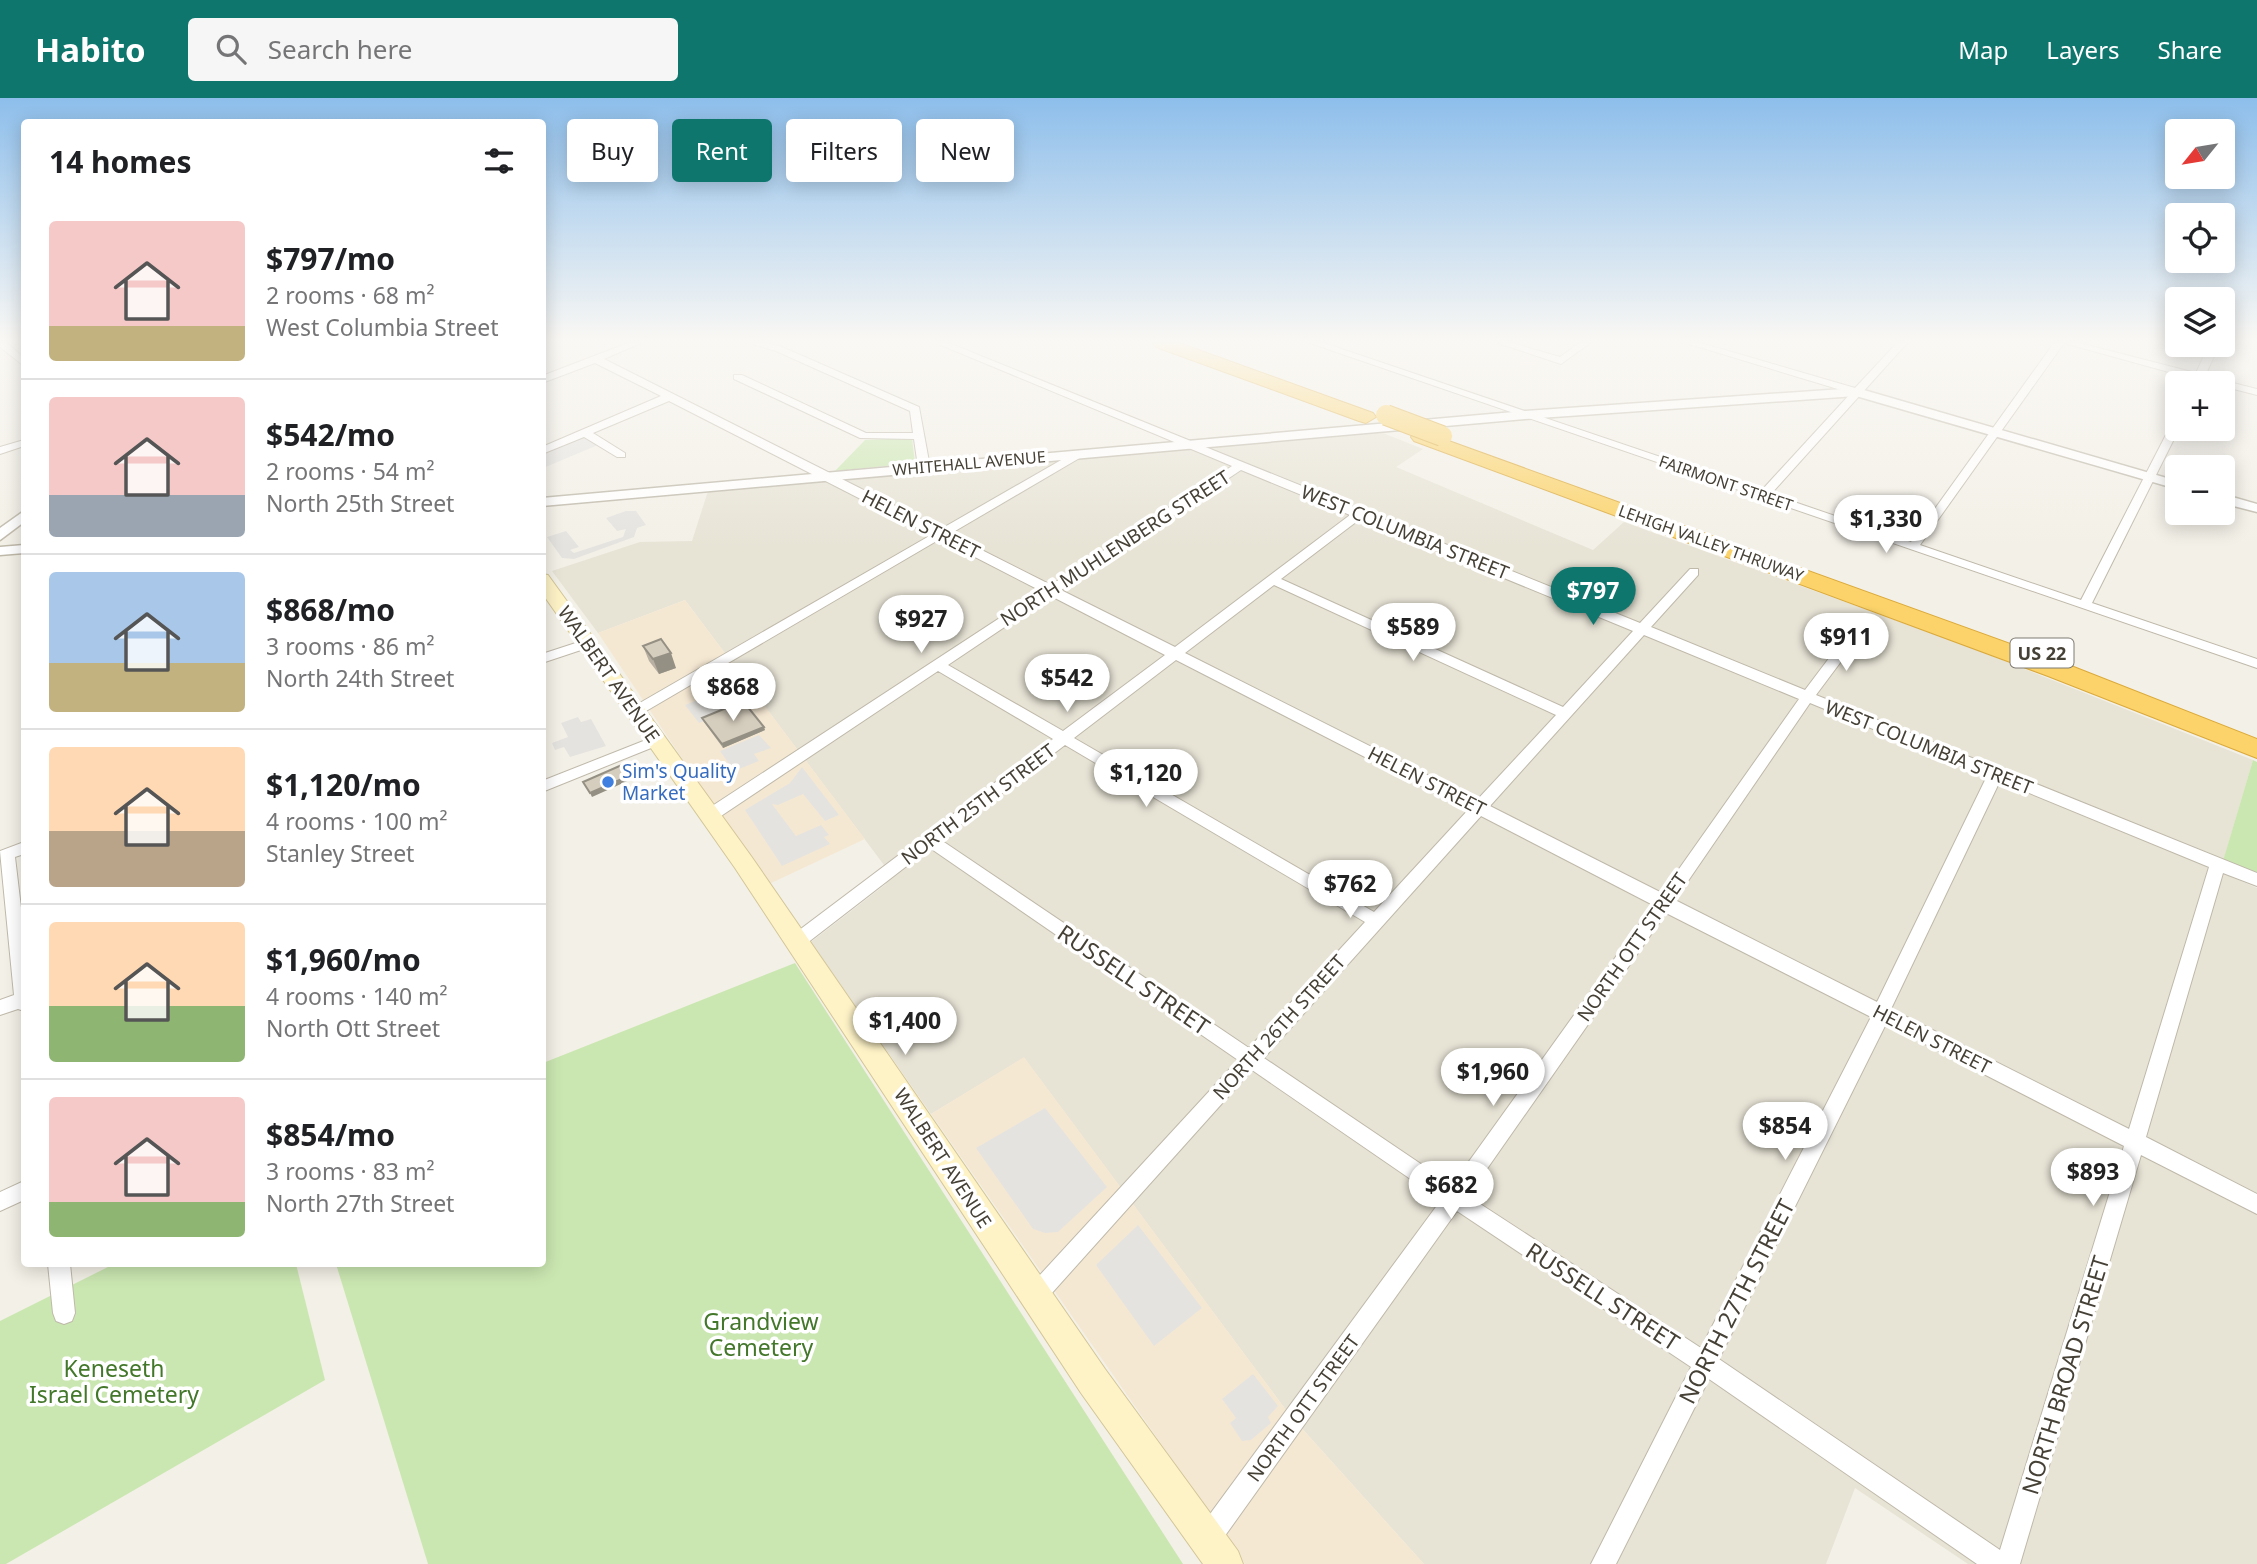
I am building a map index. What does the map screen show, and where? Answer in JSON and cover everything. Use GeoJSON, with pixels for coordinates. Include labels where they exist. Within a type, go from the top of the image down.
{"type":"FeatureCollection","features":[{"type":"Feature","properties":{"kind":"highway","name":"LEHIGH VALLEY THRUWAY"},"geometry":{"type":"LineString","coordinates":[[1351,411],[1431,437],[2099,674],[2257,736]]}},
{"type":"Feature","properties":{"kind":"highway","name":"LEHIGH VALLEY THRUWAY"},"geometry":{"type":"LineString","coordinates":[[1377,411],[1431,437],[2069,675],[2257,750]]}},
{"type":"Feature","properties":{"kind":"main road","name":"WALBERT AVENUE"},"geometry":{"type":"LineString","coordinates":[[546,585],[904,1098],[1035,1296],[1225,1564]]}},
{"type":"Feature","properties":{"kind":"street"},"geometry":{"type":"LineString","coordinates":[[546,449],[635,411]]}},
{"type":"Feature","properties":{"kind":"street","name":"HELEN STREET"},"geometry":{"type":"LineString","coordinates":[[698,411],[1176,652],[2257,1204]]}},
{"type":"Feature","properties":{"kind":"street"},"geometry":{"type":"LineString","coordinates":[[811,411],[864,436],[919,436]]}},
{"type":"Feature","properties":{"kind":"street"},"geometry":{"type":"LineString","coordinates":[[915,411],[924,467]]}},
{"type":"Feature","properties":{"kind":"street","name":"WEST COLUMBIA STREET"},"geometry":{"type":"LineString","coordinates":[[1110,411],[2257,880]]}},
{"type":"Feature","properties":{"kind":"street","name":"FAIRMONT STREET"},"geometry":{"type":"LineString","coordinates":[[1515,411],[2257,664]]}},
{"type":"Feature","properties":{"kind":"street","name":"WHITEHALL AVENUE"},"geometry":{"type":"LineString","coordinates":[[546,502],[1577,411]]}},
{"type":"Feature","properties":{"kind":"street"},"geometry":{"type":"LineString","coordinates":[[1763,496],[1839,411]]}},
{"type":"Feature","properties":{"kind":"street"},"geometry":{"type":"LineString","coordinates":[[1924,411],[2165,481]]}},
{"type":"Feature","properties":{"kind":"street"},"geometry":{"type":"LineString","coordinates":[[1913,547],[2010,411]]}},
{"type":"Feature","properties":{"kind":"street"},"geometry":{"type":"LineString","coordinates":[[585,433],[621,455]]}},
{"type":"Feature","properties":{"kind":"street"},"geometry":{"type":"LineString","coordinates":[[2085,605],[2168,441]]}},
{"type":"Feature","properties":{"kind":"street"},"geometry":{"type":"LineString","coordinates":[[0,451],[21,444]]}},
{"type":"Feature","properties":{"kind":"street"},"geometry":{"type":"LineString","coordinates":[[636,711],[1079,454]]}},
{"type":"Feature","properties":{"kind":"street","name":"NORTH MUHLENBERG STREET"},"geometry":{"type":"LineString","coordinates":[[709,816],[1241,465]]}},
{"type":"Feature","properties":{"kind":"street"},"geometry":{"type":"LineString","coordinates":[[2235,502],[2257,508]]}},
{"type":"Feature","properties":{"kind":"street","name":"NORTH 25TH STREET"},"geometry":{"type":"LineString","coordinates":[[796,942],[1176,652],[1275,581],[1360,513]]}},
{"type":"Feature","properties":{"kind":"street"},"geometry":{"type":"LineString","coordinates":[[0,536],[21,518]]}},
{"type":"Feature","properties":{"kind":"street"},"geometry":{"type":"LineString","coordinates":[[0,551],[21,549]]}},
{"type":"Feature","properties":{"kind":"street","name":"NORTH 26TH STREET"},"geometry":{"type":"LineString","coordinates":[[1035,1296],[1694,572]]}},
{"type":"Feature","properties":{"kind":"street"},"geometry":{"type":"LineString","coordinates":[[1275,581],[1566,713]]}},
{"type":"Feature","properties":{"kind":"street","name":"NORTH OTT STREET"},"geometry":{"type":"LineString","coordinates":[[1208,1538],[1454,1198],[1664,902],[1805,697],[1859,628]]}},
{"type":"Feature","properties":{"kind":"street"},"geometry":{"type":"LineString","coordinates":[[546,658],[588,643]]}},
{"type":"Feature","properties":{"kind":"street"},"geometry":{"type":"LineString","coordinates":[[938,665],[1062,740],[1375,920]]}},
{"type":"Feature","properties":{"kind":"street"},"geometry":{"type":"LineString","coordinates":[[546,785],[656,741]]}},
{"type":"Feature","properties":{"kind":"street","name":"NORTH 27TH STREET"},"geometry":{"type":"LineString","coordinates":[[1603,1564],[1880,1019],[1880,1013],[1996,773]]}},
{"type":"Feature","properties":{"kind":"street","name":"RUSSELL STREET"},"geometry":{"type":"LineString","coordinates":[[930,840],[1454,1198],[1705,1363],[1999,1564]]}},
{"type":"Feature","properties":{"kind":"street"},"geometry":{"type":"LineString","coordinates":[[21,849],[3,856],[21,979]]}},
{"type":"Feature","properties":{"kind":"street","name":"NORTH BROAD STREET"},"geometry":{"type":"LineString","coordinates":[[2008,1564],[2218,864]]}},
{"type":"Feature","properties":{"kind":"street"},"geometry":{"type":"LineString","coordinates":[[0,1009],[21,1001]]}},
{"type":"Feature","properties":{"kind":"street"},"geometry":{"type":"LineString","coordinates":[[0,1202],[21,1192]]}},
{"type":"Feature","properties":{"kind":"street"},"geometry":{"type":"LineString","coordinates":[[59,1267],[64,1313]]}},
{"type":"Feature","properties":{"kind":"shaded area"},"geometry":{"type":"Polygon","coordinates":[[[1383,433],[1423,449],[1396,467],[1593,550],[1624,522],[1964,645],[2253,760],[2220,872],[2257,888],[2257,1564],[1968,1564],[1855,1488],[1826,1564],[1424,1564],[1289,1414],[1024,1058],[931,1114],[811,942],[886,884],[884,865],[685,600],[598,633],[552,571],[640,542],[692,541],[708,491],[1383,433]]]}},
{"type":"Feature","properties":{"kind":"shaded area"},"geometry":{"type":"Polygon","coordinates":[[[584,437],[598,445],[546,467],[546,453],[584,437]]]}},
{"type":"Feature","properties":{"kind":"shaded area"},"geometry":{"type":"Polygon","coordinates":[[[626,511],[636,511],[646,525],[637,528],[634,537],[574,559],[562,558],[547,537],[566,531],[579,547],[570,550],[574,553],[623,537],[626,529],[617,531],[606,518],[626,511]]]}},
{"type":"Feature","properties":{"kind":"shaded area"},"geometry":{"type":"Polygon","coordinates":[[[685,600],[865,839],[767,885],[598,633],[685,600]]]}},
{"type":"Feature","properties":{"kind":"shaded area"},"geometry":{"type":"Polygon","coordinates":[[[728,688],[737,700],[732,702],[736,708],[699,723],[685,705],[728,688]]]}},
{"type":"Feature","properties":{"kind":"shaded area"},"geometry":{"type":"Polygon","coordinates":[[[578,717],[581,722],[591,719],[606,746],[570,757],[564,747],[555,750],[552,743],[568,737],[561,723],[578,717]]]}},
{"type":"Feature","properties":{"kind":"shaded area"},"geometry":{"type":"Polygon","coordinates":[[[759,735],[771,748],[754,754],[759,761],[734,771],[720,751],[759,735]]]}},
{"type":"Feature","properties":{"kind":"shaded area"},"geometry":{"type":"Polygon","coordinates":[[[802,767],[839,815],[825,821],[803,794],[778,805],[772,804],[796,836],[821,825],[829,835],[824,837],[830,844],[782,866],[745,810],[790,783],[802,767]]]}},
{"type":"Feature","properties":{"kind":"shaded area"},"geometry":{"type":"Polygon","coordinates":[[[1024,1057],[1289,1414],[1424,1564],[1245,1564],[931,1114],[1024,1057]]]}},
{"type":"Feature","properties":{"kind":"shaded area"},"geometry":{"type":"Polygon","coordinates":[[[1045,1108],[1107,1187],[1058,1232],[1045,1233],[1033,1229],[976,1148],[1045,1108]]]}},
{"type":"Feature","properties":{"kind":"shaded area"},"geometry":{"type":"Polygon","coordinates":[[[1138,1225],[1202,1308],[1154,1346],[1096,1265],[1138,1225]]]}},
{"type":"Feature","properties":{"kind":"shaded area"},"geometry":{"type":"Polygon","coordinates":[[[1253,1374],[1278,1406],[1268,1417],[1271,1423],[1251,1440],[1242,1441],[1230,1423],[1236,1418],[1222,1399],[1253,1374]]]}},
{"type":"Feature","properties":{"kind":"green space"},"geometry":{"type":"Polygon","coordinates":[[[912,438],[915,463],[835,471],[865,440],[912,438]]]}},
{"type":"Feature","properties":{"kind":"green space"},"geometry":{"type":"Polygon","coordinates":[[[2253,760],[2257,762],[2257,875],[2223,861],[2253,760]]]}},
{"type":"Feature","properties":{"kind":"green space","name":"Grandview Cemetery"},"geometry":{"type":"Polygon","coordinates":[[[795,963],[1183,1564],[428,1564],[337,1267],[546,1267],[546,1062],[795,963]]]}},
{"type":"Feature","properties":{"kind":"green space","name":"Keneseth Israel Cemetery"},"geometry":{"type":"Polygon","coordinates":[[[108,1267],[297,1267],[325,1380],[6,1564],[0,1564],[0,1321],[108,1267]]]}},
{"type":"Feature","properties":{"kind":"building"},"geometry":{"type":"Polygon","coordinates":[[[661,639],[671,653],[653,659],[643,646],[661,639]]]}},
{"type":"Feature","properties":{"kind":"building"},"geometry":{"type":"Polygon","coordinates":[[[743,701],[764,727],[722,744],[702,718],[743,701]]]}},
{"type":"Feature","properties":{"kind":"building","name":"Sim's Quality Market"},"geometry":{"type":"Polygon","coordinates":[[[624,764],[631,775],[590,793],[583,782],[624,764]]]}},
{"type":"Feature","properties":{"kind":"place","name":"Sim's Quality Market"},"geometry":{"type":"Point","coordinates":[608,782]}}]}
